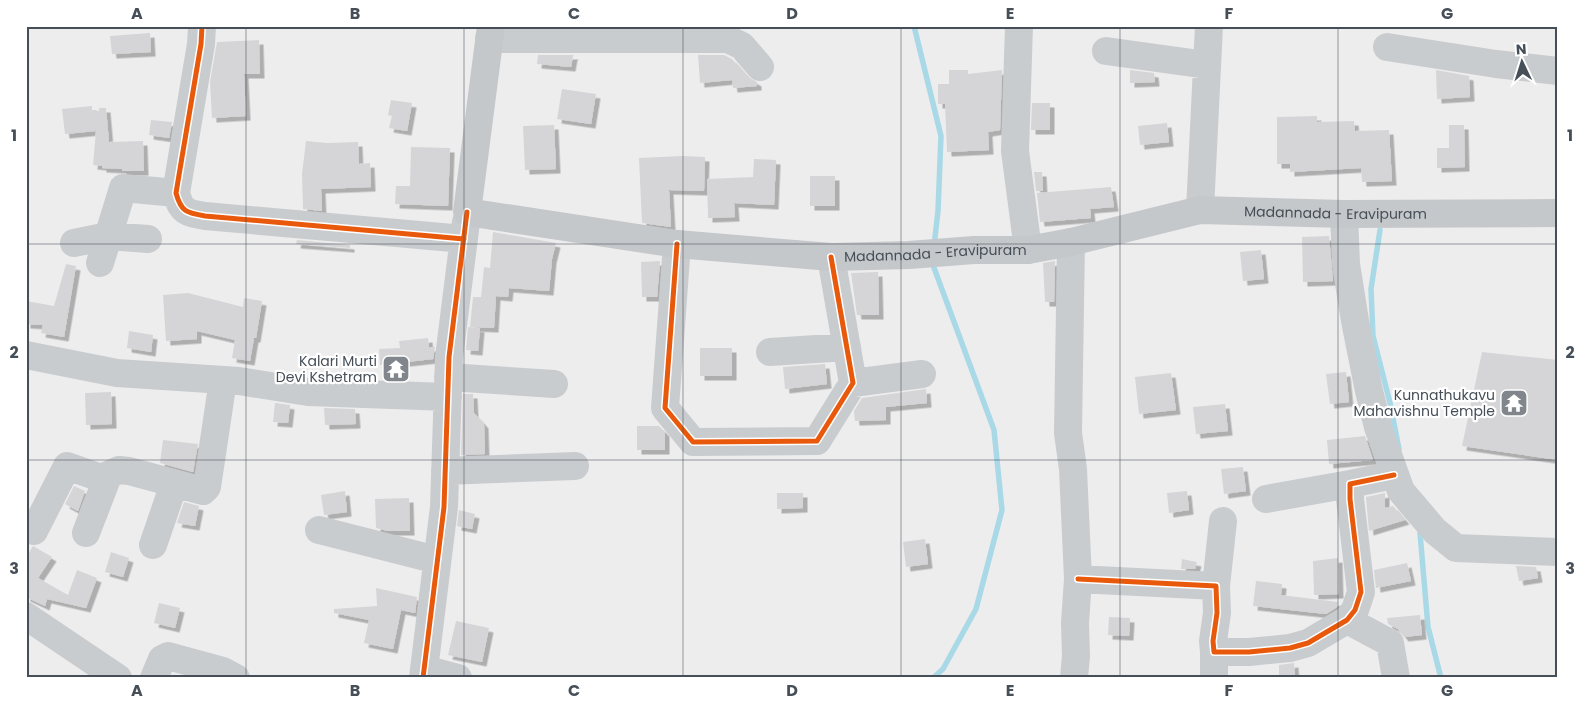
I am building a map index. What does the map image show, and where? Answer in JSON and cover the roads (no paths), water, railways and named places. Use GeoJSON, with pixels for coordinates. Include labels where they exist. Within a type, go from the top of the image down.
{"type":"FeatureCollection","features":[{"type":"Feature","properties":{"kind":"main road"},"geometry":{"type":"LineString","coordinates":[[467,212],[490,32]]}},
{"type":"Feature","properties":{"kind":"main road","name":"Madannada - Eravipuram"},"geometry":{"type":"LineString","coordinates":[[467,212],[677,244],[831,257],[909,255],[974,250],[1028,250],[1071,242],[1200,210],[1344,214],[1558,213]]}},
{"type":"Feature","properties":{"kind":"street"},"geometry":{"type":"LineString","coordinates":[[202,26],[201,44],[176,193],[180,206],[188,213],[464,239]]}},
{"type":"Feature","properties":{"kind":"street"},"geometry":{"type":"LineString","coordinates":[[1019,26],[1015,151],[1028,250]]}},
{"type":"Feature","properties":{"kind":"street"},"geometry":{"type":"LineString","coordinates":[[1200,210],[1209,26]]}},
{"type":"Feature","properties":{"kind":"street"},"geometry":{"type":"LineString","coordinates":[[490,32],[728,39],[742,46],[760,66]]}},
{"type":"Feature","properties":{"kind":"street"},"geometry":{"type":"LineString","coordinates":[[1386,47],[1496,64],[1558,71]]}},
{"type":"Feature","properties":{"kind":"street"},"geometry":{"type":"LineString","coordinates":[[1106,51],[1207,65]]}},
{"type":"Feature","properties":{"kind":"street"},"geometry":{"type":"LineString","coordinates":[[100,263],[123,188],[176,193]]}},
{"type":"Feature","properties":{"kind":"street"},"geometry":{"type":"LineString","coordinates":[[458,678],[424,673],[444,507],[449,357],[467,212]]}},
{"type":"Feature","properties":{"kind":"street"},"geometry":{"type":"LineString","coordinates":[[1344,214],[1346,264],[1369,391],[1378,427],[1401,491],[1435,531],[1456,548],[1558,552]]}},
{"type":"Feature","properties":{"kind":"street"},"geometry":{"type":"LineString","coordinates":[[74,243],[108,236],[148,239]]}},
{"type":"Feature","properties":{"kind":"street"},"geometry":{"type":"LineString","coordinates":[[1071,242],[1068,433],[1073,470],[1078,579],[1074,678]]}},
{"type":"Feature","properties":{"kind":"street"},"geometry":{"type":"LineString","coordinates":[[677,244],[666,408],[693,442],[817,441],[853,383],[831,257]]}},
{"type":"Feature","properties":{"kind":"street"},"geometry":{"type":"LineString","coordinates":[[770,352],[846,347]]}},
{"type":"Feature","properties":{"kind":"street"},"geometry":{"type":"LineString","coordinates":[[26,355],[117,374],[223,380],[308,392],[554,384]]}},
{"type":"Feature","properties":{"kind":"street"},"geometry":{"type":"LineString","coordinates":[[853,383],[922,374]]}},
{"type":"Feature","properties":{"kind":"street"},"geometry":{"type":"LineString","coordinates":[[34,531],[67,466],[101,478],[119,470],[129,471],[203,491],[207,487],[223,380]]}},
{"type":"Feature","properties":{"kind":"street"},"geometry":{"type":"LineString","coordinates":[[445,471],[575,466]]}},
{"type":"Feature","properties":{"kind":"street"},"geometry":{"type":"LineString","coordinates":[[1266,498],[1394,475]]}},
{"type":"Feature","properties":{"kind":"street"},"geometry":{"type":"LineString","coordinates":[[86,533],[108,476]]}},
{"type":"Feature","properties":{"kind":"street"},"geometry":{"type":"LineString","coordinates":[[153,545],[174,484]]}},
{"type":"Feature","properties":{"kind":"street"},"geometry":{"type":"LineString","coordinates":[[1222,521],[1216,586],[1217,613],[1213,641],[1214,665],[1249,652],[1290,648],[1308,642],[1347,620],[1355,610],[1362,592],[1350,499],[1350,484]]}},
{"type":"Feature","properties":{"kind":"street"},"geometry":{"type":"LineString","coordinates":[[319,530],[437,560]]}},
{"type":"Feature","properties":{"kind":"street"},"geometry":{"type":"LineString","coordinates":[[1078,579],[1216,586]]}},
{"type":"Feature","properties":{"kind":"street"},"geometry":{"type":"LineString","coordinates":[[26,616],[118,678]]}},
{"type":"Feature","properties":{"kind":"street"},"geometry":{"type":"LineString","coordinates":[[1347,620],[1390,643],[1396,678]]}},
{"type":"Feature","properties":{"kind":"street"},"geometry":{"type":"LineString","coordinates":[[154,678],[162,659],[168,656],[223,671],[236,678]]}},
{"type":"Feature","properties":{"kind":"waterway"},"geometry":{"type":"LineString","coordinates":[[914,26],[941,136],[938,211],[934,246]]}},
{"type":"Feature","properties":{"kind":"waterway"},"geometry":{"type":"LineString","coordinates":[[1380,230],[1371,289],[1373,336],[1390,403],[1399,449]]}},
{"type":"Feature","properties":{"kind":"waterway"},"geometry":{"type":"LineString","coordinates":[[933,260],[933,265],[994,430],[1002,510],[976,609],[943,669],[933,678]]}},
{"type":"Feature","properties":{"kind":"waterway"},"geometry":{"type":"LineString","coordinates":[[1420,533],[1428,627],[1441,678]]}},
{"type":"Feature","properties":{"kind":"place","name":"Kalari Murti Devi Kshetram"},"geometry":{"type":"Point","coordinates":[396,369]}},
{"type":"Feature","properties":{"kind":"place","name":"Kunnathukavu Mahavishnu Temple"},"geometry":{"type":"Point","coordinates":[1514,403]}}]}
